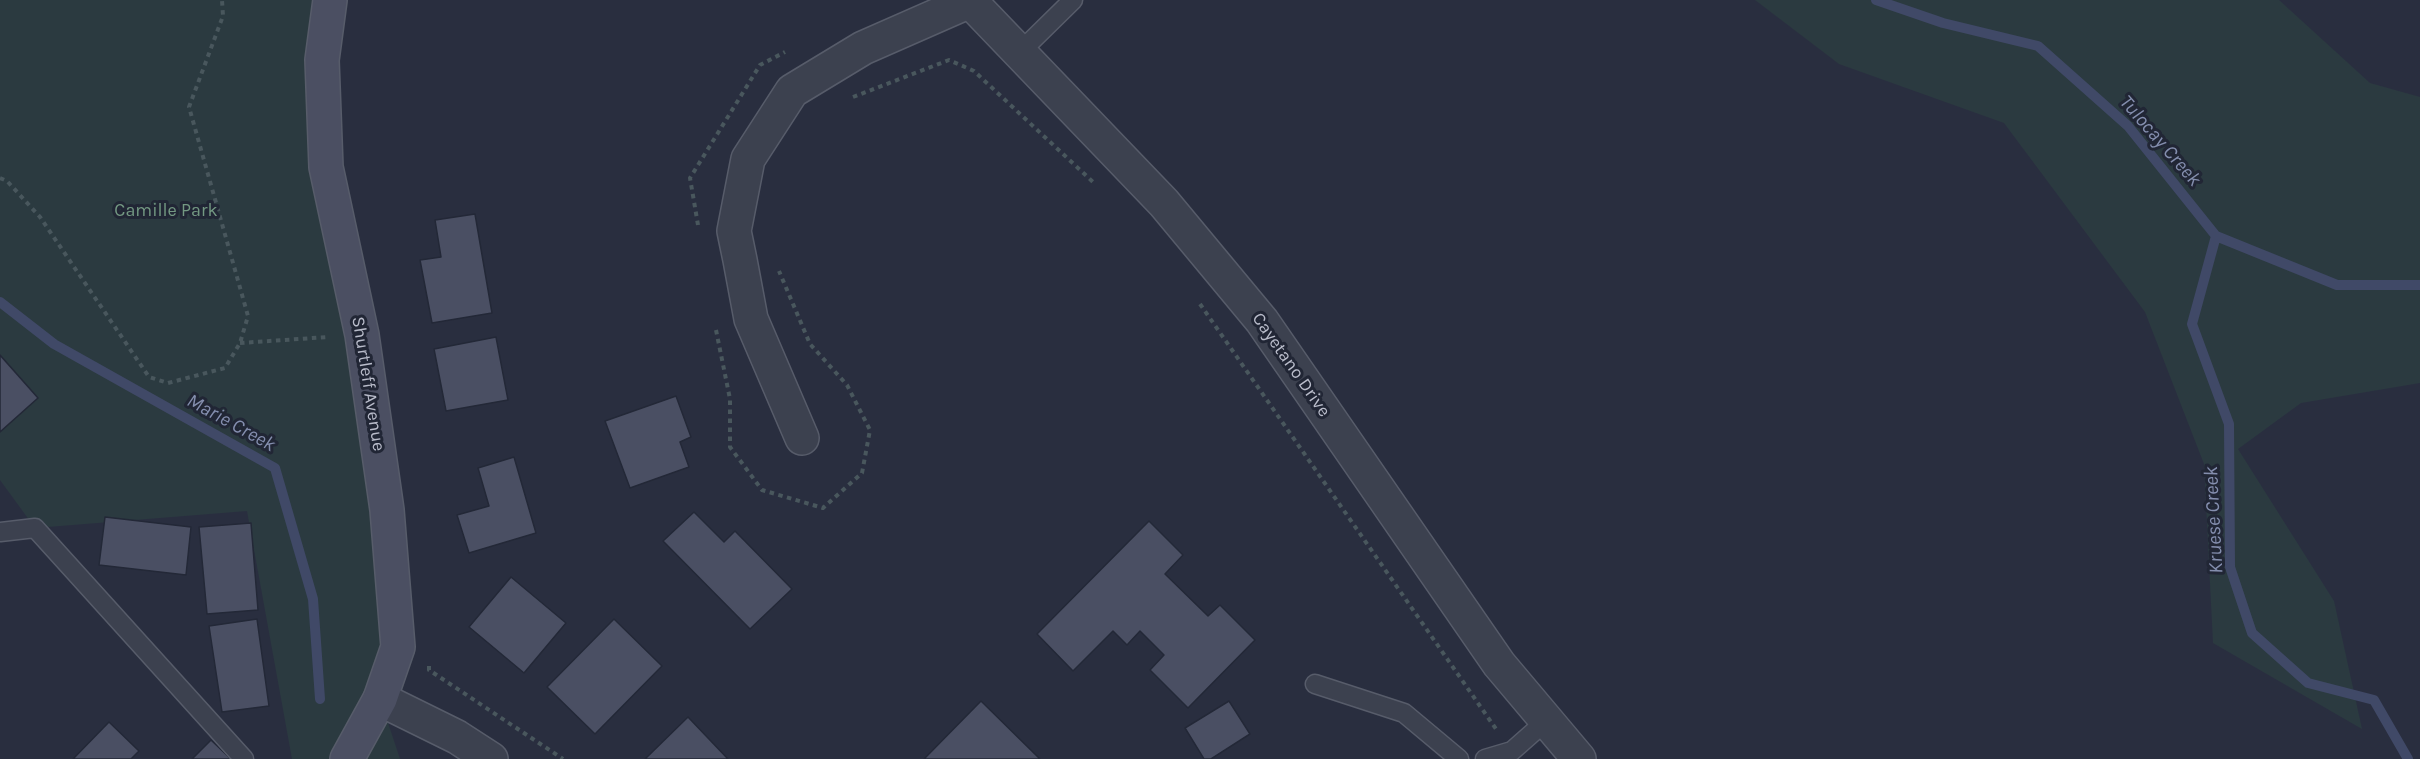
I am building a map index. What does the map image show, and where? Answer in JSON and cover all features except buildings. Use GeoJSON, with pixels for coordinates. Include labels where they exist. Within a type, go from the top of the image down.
{"type":"FeatureCollection","features":[{"type":"Feature","properties":{"kind":"street","name":"Shurtleff Avenue"},"geometry":{"type":"LineString","coordinates":[[330,0],[322,60],[326,167],[362,335],[387,510],[398,646],[380,699],[347,759]]}},
{"type":"Feature","properties":{"kind":"street","name":"Cayetano Drive"},"geometry":{"type":"LineString","coordinates":[[969,1],[1164,203],[1262,321],[1499,664],[1578,759]]}},
{"type":"Feature","properties":{"kind":"street"},"geometry":{"type":"LineString","coordinates":[[802,438],[751,319],[734,231],[748,159],[792,91],[863,48],[969,1]]}},
{"type":"Feature","properties":{"kind":"street"},"geometry":{"type":"LineString","coordinates":[[380,699],[457,737],[491,759]]}},
{"type":"Feature","properties":{"kind":"lane"},"geometry":{"type":"LineString","coordinates":[[1019,53],[1073,0]]}},
{"type":"Feature","properties":{"kind":"lane"},"geometry":{"type":"LineString","coordinates":[[0,532],[35,528],[244,759]]}},
{"type":"Feature","properties":{"kind":"lane"},"geometry":{"type":"LineString","coordinates":[[1315,684],[1404,713],[1460,759]]}},
{"type":"Feature","properties":{"kind":"lane"},"geometry":{"type":"LineString","coordinates":[[1485,759],[1512,751],[1546,721]]}},
{"type":"Feature","properties":{"kind":"path"},"geometry":{"type":"LineString","coordinates":[[0,178],[7,181],[40,217],[149,377],[168,383],[225,368],[240,343],[248,316],[189,107],[223,16],[222,0]]}},
{"type":"Feature","properties":{"kind":"path"},"geometry":{"type":"LineString","coordinates":[[700,235],[690,178],[760,65],[790,49]]}},
{"type":"Feature","properties":{"kind":"path"},"geometry":{"type":"LineString","coordinates":[[850,98],[949,60],[974,71],[1097,186]]}},
{"type":"Feature","properties":{"kind":"path"},"geometry":{"type":"LineString","coordinates":[[714,320],[730,399],[730,447],[762,490],[823,508],[862,473],[870,429],[847,385],[810,345],[776,263]]}},
{"type":"Feature","properties":{"kind":"path"},"geometry":{"type":"LineString","coordinates":[[1197,300],[1512,751]]}},
{"type":"Feature","properties":{"kind":"path"},"geometry":{"type":"LineString","coordinates":[[240,343],[362,335]]}},
{"type":"Feature","properties":{"kind":"green space","name":"Camille Park"},"geometry":{"type":"Polygon","coordinates":[[[0,0],[330,0],[322,60],[387,510],[380,699],[400,759],[292,759],[247,511],[35,528],[0,480],[0,0]]]}},
{"type":"Feature","properties":{"kind":"green space"},"geometry":{"type":"Polygon","coordinates":[[[1755,0],[2279,0],[2370,83],[2420,97],[2420,383],[2301,403],[2238,449],[2334,601],[2362,729],[2213,643],[2204,464],[2145,312],[2004,123],[1839,64],[1755,0]]]}},
{"type":"Feature","properties":{"kind":"waterway","name":"Tulocay Creek"},"geometry":{"type":"LineString","coordinates":[[1876,0],[1943,23],[2038,46],[2128,126],[2216,236],[2337,285],[2420,285]]}},
{"type":"Feature","properties":{"kind":"waterway","name":"Kruese Creek"},"geometry":{"type":"LineString","coordinates":[[2216,236],[2192,324],[2229,424],[2230,567],[2252,633],[2308,683],[2374,700],[2408,759]]}},
{"type":"Feature","properties":{"kind":"waterway","name":"Marie Creek"},"geometry":{"type":"LineString","coordinates":[[0,302],[54,344],[275,468],[313,599],[320,699]]}}]}
